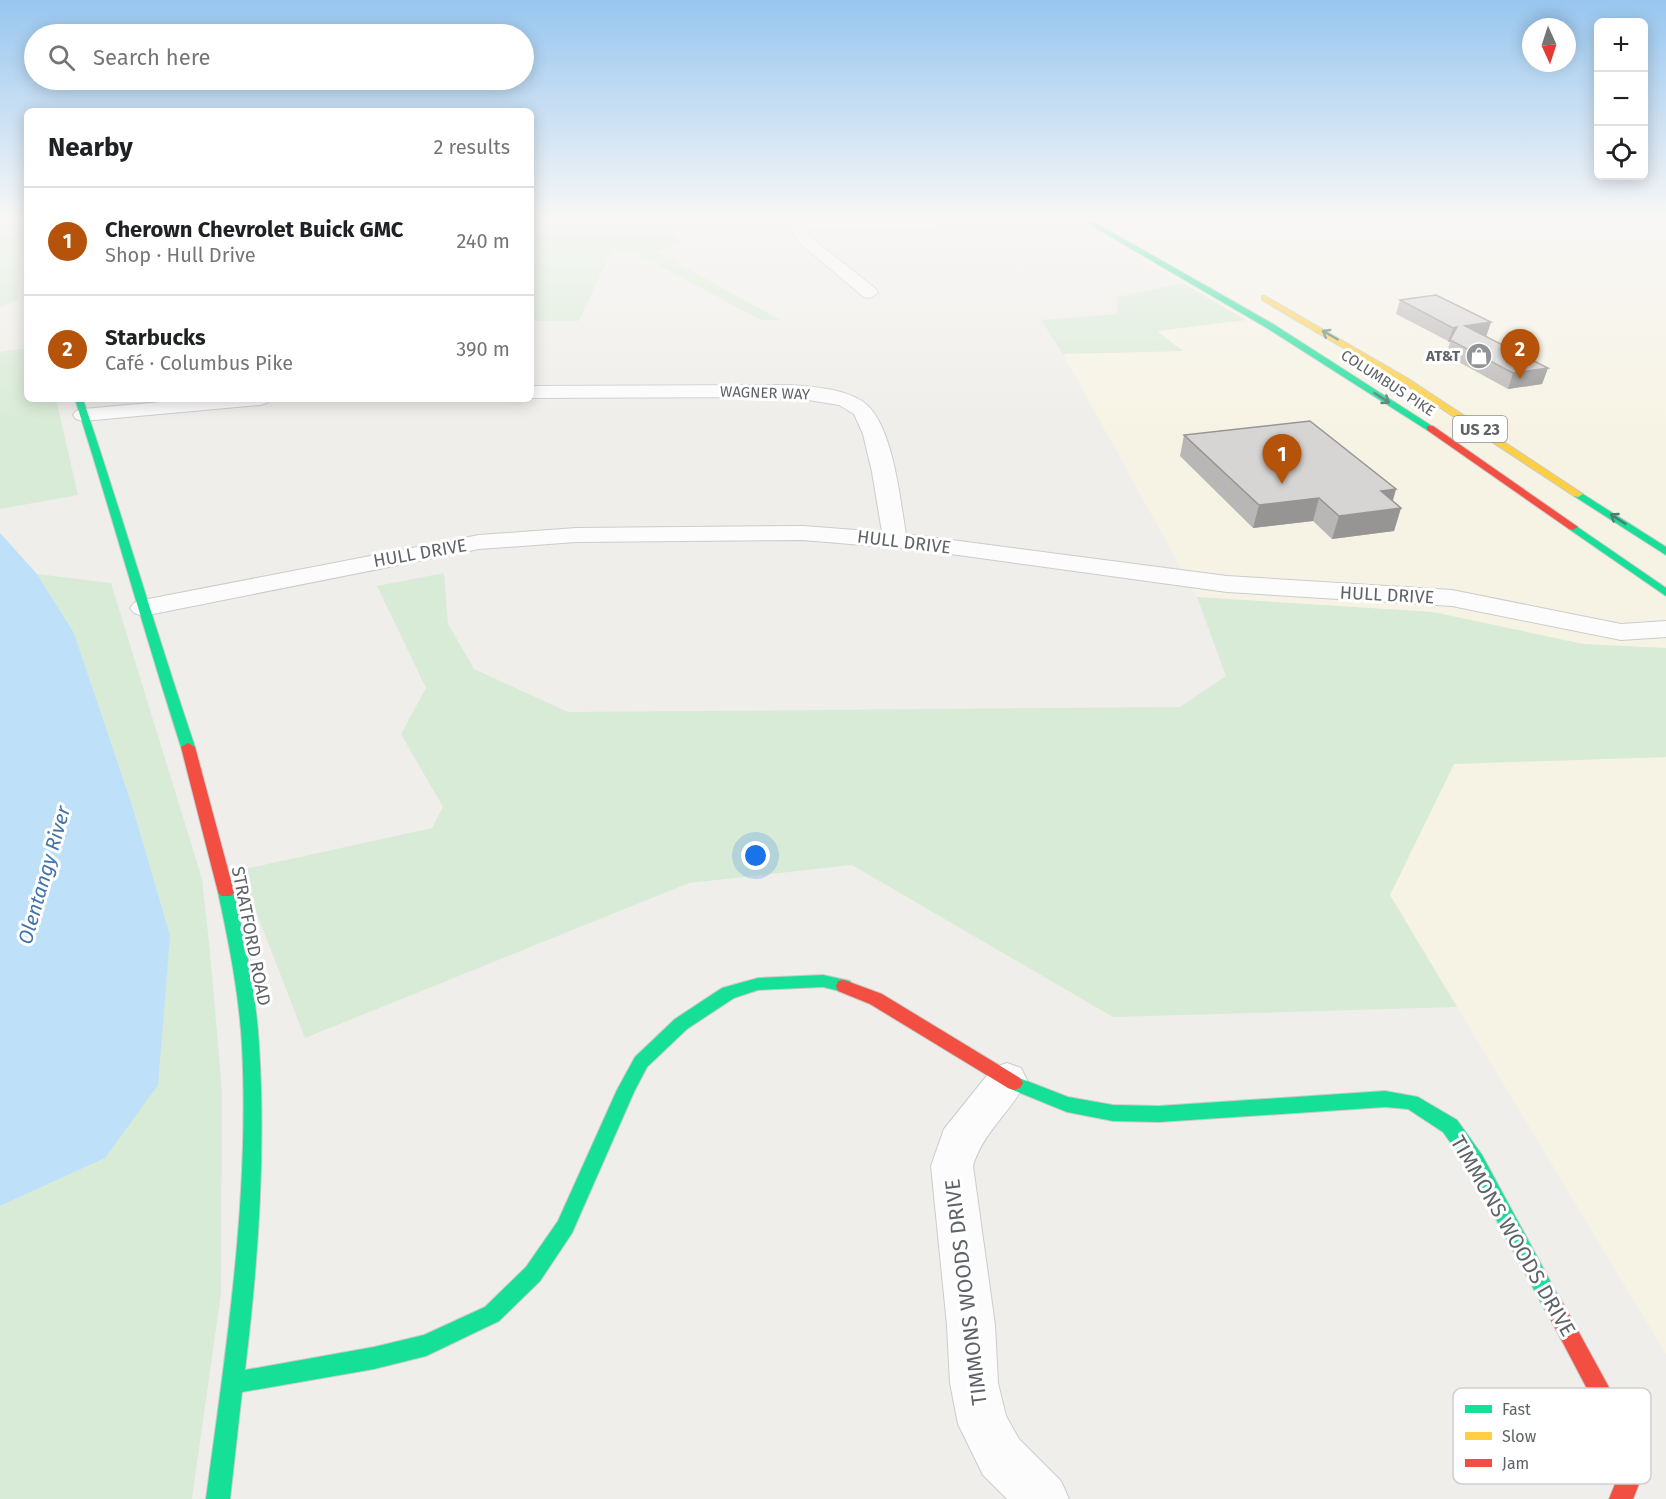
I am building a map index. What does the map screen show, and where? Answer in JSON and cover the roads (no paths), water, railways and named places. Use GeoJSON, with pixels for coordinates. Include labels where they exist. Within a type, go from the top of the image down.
{"type":"FeatureCollection","features":[{"type":"Feature","properties":{"kind":"main road","name":"COLUMBUS PIKE"},"geometry":{"type":"LineString","coordinates":[[1202,287],[1270,326],[1495,473],[1666,593]]}},
{"type":"Feature","properties":{"kind":"main road","name":"COLUMBUS PIKE"},"geometry":{"type":"LineString","coordinates":[[1250,290],[1327,333],[1413,386],[1666,552]]}},
{"type":"Feature","properties":{"kind":"main road","name":"STRATFORD ROAD"},"geometry":{"type":"LineString","coordinates":[[81,407],[116,512],[153,642],[182,724],[235,927],[248,1013],[254,1082],[254,1159],[249,1236],[218,1499]]}},
{"type":"Feature","properties":{"kind":"main road"},"geometry":{"type":"LineString","coordinates":[[1495,473],[1527,482],[1625,547]]}},
{"type":"Feature","properties":{"kind":"main road","name":"TIMMONS WOODS DRIVE"},"geometry":{"type":"LineString","coordinates":[[232,1383],[375,1358],[426,1345],[492,1314],[532,1274],[565,1227],[626,1090],[641,1062],[681,1024],[728,993],[758,984],[823,981],[850,987],[876,999],[1007,1080],[1067,1104],[1113,1113],[1159,1114],[1385,1099],[1412,1102],[1450,1126],[1475,1161],[1599,1388]]}},
{"type":"Feature","properties":{"kind":"main road","name":"TIMMONS WOODS DRIVE"},"geometry":{"type":"LineString","coordinates":[[1621,1499],[1627,1484]]}},
{"type":"Feature","properties":{"kind":"street"},"geometry":{"type":"LineString","coordinates":[[863,287],[870,293]]}},
{"type":"Feature","properties":{"kind":"street","name":"WAGNER WAY"},"geometry":{"type":"LineString","coordinates":[[534,392],[790,391],[813,393],[849,403],[861,410],[875,440],[895,540]]}},
{"type":"Feature","properties":{"kind":"street"},"geometry":{"type":"LineString","coordinates":[[81,407],[193,402]]}},
{"type":"Feature","properties":{"kind":"street","name":"HULL DRIVE"},"geometry":{"type":"LineString","coordinates":[[143,608],[449,547],[530,537],[803,533],[895,540],[1227,584],[1452,598],[1621,632],[1666,629]]}},
{"type":"Feature","properties":{"kind":"street","name":"TIMMONS WOODS DRIVE"},"geometry":{"type":"LineString","coordinates":[[1007,1080],[959,1142],[952,1166],[971,1325],[974,1383],[983,1424],[1001,1456],[1043,1499]]}},
{"type":"Feature","properties":{"kind":"water","name":"Olentangy River"},"geometry":{"type":"Polygon","coordinates":[[[0,533],[37,574],[74,633],[131,802],[170,935],[158,1085],[105,1158],[0,1206],[0,533]]]}},
{"type":"Feature","properties":{"kind":"place","name":"AT&T"},"geometry":{"type":"Point","coordinates":[1479,356]}},
{"type":"Feature","properties":{"kind":"place","name":"Starbucks"},"geometry":{"type":"Point","coordinates":[1520,379]}},
{"type":"Feature","properties":{"kind":"place","name":"Cherown Chevrolet Buick GMC"},"geometry":{"type":"Point","coordinates":[1282,484]}}]}
